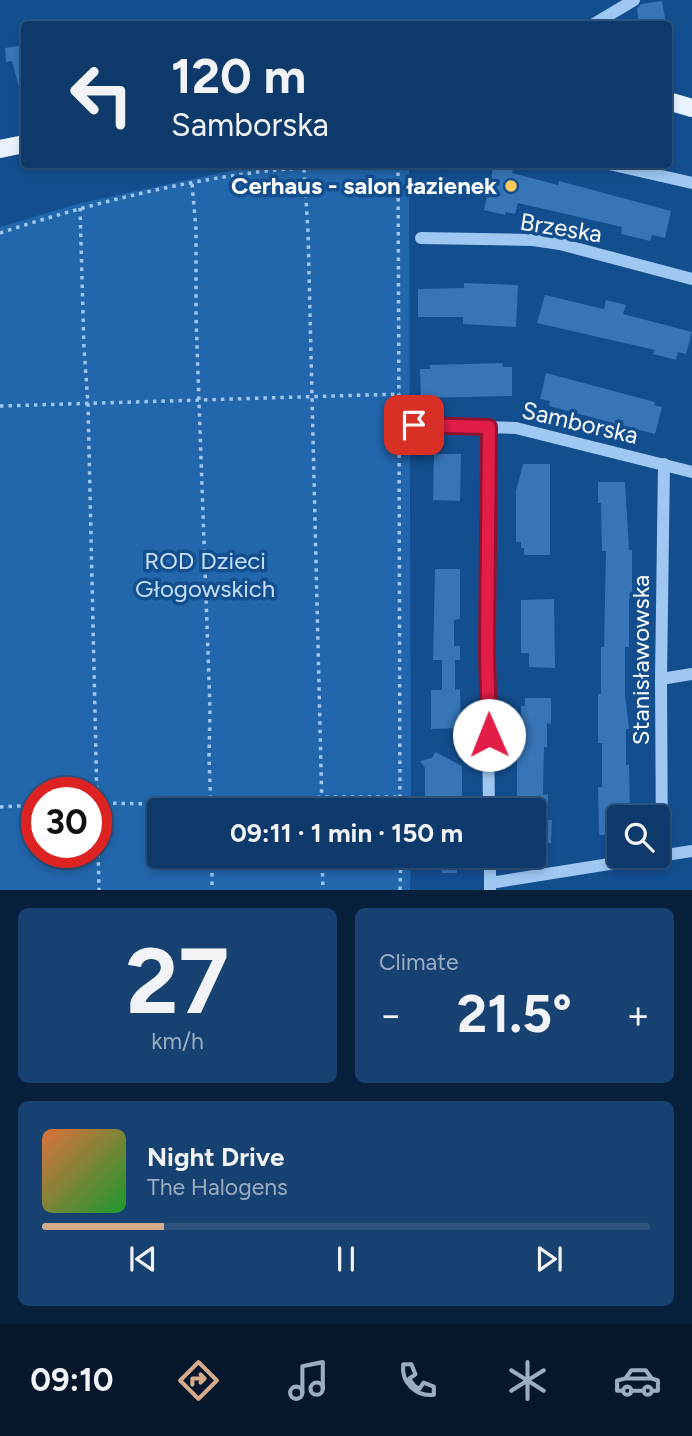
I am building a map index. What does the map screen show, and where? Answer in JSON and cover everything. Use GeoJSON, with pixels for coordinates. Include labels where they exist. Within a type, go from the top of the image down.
{"type":"FeatureCollection","features":[{"type":"Feature","properties":{"kind":"main road"},"geometry":{"type":"LineString","coordinates":[[672,102],[692,107]]}},
{"type":"Feature","properties":{"kind":"main road"},"geometry":{"type":"LineString","coordinates":[[0,149],[21,145]]}},
{"type":"Feature","properties":{"kind":"street"},"geometry":{"type":"LineString","coordinates":[[599,21],[634,0]]}},
{"type":"Feature","properties":{"kind":"street"},"geometry":{"type":"LineString","coordinates":[[626,168],[692,183]]}},
{"type":"Feature","properties":{"kind":"street","name":"Brzeska"},"geometry":{"type":"LineString","coordinates":[[421,238],[546,242],[692,279]]}},
{"type":"Feature","properties":{"kind":"street","name":"Samborska"},"geometry":{"type":"LineString","coordinates":[[414,425],[516,428],[541,432],[692,472]]}},
{"type":"Feature","properties":{"kind":"street"},"geometry":{"type":"LineString","coordinates":[[489,427],[489,798]]}},
{"type":"Feature","properties":{"kind":"street","name":"Stanisławowska"},"geometry":{"type":"LineString","coordinates":[[662,805],[664,464]]}},
{"type":"Feature","properties":{"kind":"street"},"geometry":{"type":"LineString","coordinates":[[661,679],[692,674]]}},
{"type":"Feature","properties":{"kind":"street"},"geometry":{"type":"LineString","coordinates":[[670,855],[692,851]]}},
{"type":"Feature","properties":{"kind":"street"},"geometry":{"type":"LineString","coordinates":[[490,868],[490,886],[607,866]]}},
{"type":"Feature","properties":{"kind":"path"},"geometry":{"type":"LineString","coordinates":[[0,233],[80,208],[192,184],[252,172],[314,168]]}},
{"type":"Feature","properties":{"kind":"path"},"geometry":{"type":"LineString","coordinates":[[312,798],[400,797],[402,661],[398,168]]}},
{"type":"Feature","properties":{"kind":"path"},"geometry":{"type":"LineString","coordinates":[[304,169],[319,609],[322,797]]}},
{"type":"Feature","properties":{"kind":"path"},"geometry":{"type":"LineString","coordinates":[[192,184],[196,229],[211,798]]}},
{"type":"Feature","properties":{"kind":"path"},"geometry":{"type":"LineString","coordinates":[[80,208],[88,404],[96,777]]}},
{"type":"Feature","properties":{"kind":"path"},"geometry":{"type":"LineString","coordinates":[[0,406],[400,394]]}},
{"type":"Feature","properties":{"kind":"path"},"geometry":{"type":"LineString","coordinates":[[112,804],[147,805]]}},
{"type":"Feature","properties":{"kind":"path"},"geometry":{"type":"LineString","coordinates":[[0,807],[21,806]]}},
{"type":"Feature","properties":{"kind":"path"},"geometry":{"type":"LineString","coordinates":[[98,868],[99,890]]}},
{"type":"Feature","properties":{"kind":"path"},"geometry":{"type":"LineString","coordinates":[[212,868],[212,890]]}},
{"type":"Feature","properties":{"kind":"path"},"geometry":{"type":"LineString","coordinates":[[322,868],[323,890]]}},
{"type":"Feature","properties":{"kind":"path"},"geometry":{"type":"LineString","coordinates":[[400,890],[401,868]]}},
{"type":"Feature","properties":{"kind":"green space","name":"ROD Dzieci Głogowskich"},"geometry":{"type":"Polygon","coordinates":[[[409,168],[411,798],[147,798],[147,868],[411,868],[410,890],[0,890],[0,227],[81,203],[234,170],[409,168]]]}},
{"type":"Feature","properties":{"kind":"building"},"geometry":{"type":"Polygon","coordinates":[[[662,1],[665,21],[639,21],[637,9],[641,4],[662,1]]]}},
{"type":"Feature","properties":{"kind":"building"},"geometry":{"type":"Polygon","coordinates":[[[21,45],[21,91],[12,61],[6,62],[5,48],[21,45]]]}},
{"type":"Feature","properties":{"kind":"building"},"geometry":{"type":"Polygon","coordinates":[[[493,168],[509,168],[513,169],[512,173],[558,185],[559,181],[671,211],[665,238],[652,235],[650,241],[621,234],[622,227],[518,203],[515,214],[506,212],[505,215],[484,210],[493,168]]]}},
{"type":"Feature","properties":{"kind":"building"},"geometry":{"type":"Polygon","coordinates":[[[464,283],[518,285],[516,327],[463,324],[463,317],[418,317],[418,289],[464,288],[464,283]]]}},
{"type":"Feature","properties":{"kind":"building"},"geometry":{"type":"Polygon","coordinates":[[[545,295],[604,309],[606,300],[626,305],[623,314],[692,332],[686,354],[678,352],[676,360],[653,354],[655,350],[537,323],[545,295]]]}},
{"type":"Feature","properties":{"kind":"building"},"geometry":{"type":"Polygon","coordinates":[[[502,363],[503,367],[512,367],[512,396],[421,398],[420,369],[430,369],[430,365],[502,363]]]}},
{"type":"Feature","properties":{"kind":"building"},"geometry":{"type":"Polygon","coordinates":[[[546,373],[655,402],[654,405],[662,407],[655,434],[549,406],[550,401],[540,399],[546,373]]]}},
{"type":"Feature","properties":{"kind":"building"},"geometry":{"type":"Polygon","coordinates":[[[434,454],[461,454],[460,501],[433,500],[434,454]]]}},
{"type":"Feature","properties":{"kind":"building"},"geometry":{"type":"Polygon","coordinates":[[[523,464],[550,464],[550,555],[524,555],[521,542],[516,542],[516,491],[523,464]]]}},
{"type":"Feature","properties":{"kind":"building"},"geometry":{"type":"Polygon","coordinates":[[[598,482],[625,482],[629,550],[632,550],[629,647],[625,647],[625,694],[629,729],[626,729],[626,765],[629,765],[630,805],[607,805],[607,835],[599,835],[598,787],[602,787],[602,743],[598,743],[598,694],[601,694],[601,647],[604,647],[606,551],[602,551],[601,503],[598,503],[598,482]]]}},
{"type":"Feature","properties":{"kind":"building"},"geometry":{"type":"Polygon","coordinates":[[[435,569],[460,569],[460,619],[454,620],[454,646],[460,646],[460,660],[455,660],[455,690],[460,689],[461,728],[431,729],[431,690],[442,690],[442,660],[433,660],[435,569]]]}},
{"type":"Feature","properties":{"kind":"building"},"geometry":{"type":"Polygon","coordinates":[[[554,599],[555,668],[529,667],[529,653],[521,653],[521,600],[554,599]]]}},
{"type":"Feature","properties":{"kind":"building"},"geometry":{"type":"Polygon","coordinates":[[[525,698],[551,698],[551,724],[547,723],[547,747],[544,747],[543,795],[548,794],[548,820],[552,820],[551,843],[546,843],[546,798],[517,798],[517,746],[521,746],[521,706],[525,706],[525,698]]]}},
{"type":"Feature","properties":{"kind":"building"},"geometry":{"type":"Polygon","coordinates":[[[435,752],[462,766],[462,798],[425,798],[425,768],[420,761],[432,758],[435,752]]]}},
{"type":"Feature","properties":{"kind":"building"},"geometry":{"type":"Polygon","coordinates":[[[442,868],[457,868],[457,873],[442,873],[442,868]]]}},
{"type":"Feature","properties":{"kind":"place","name":"Cerhaus - salon łazienek"},"geometry":{"type":"Point","coordinates":[511,186]}},
{"type":"Feature","properties":{"kind":"route"},"geometry":{"type":"LineString","coordinates":[[414,425],[489,427],[489,735]]}}]}
